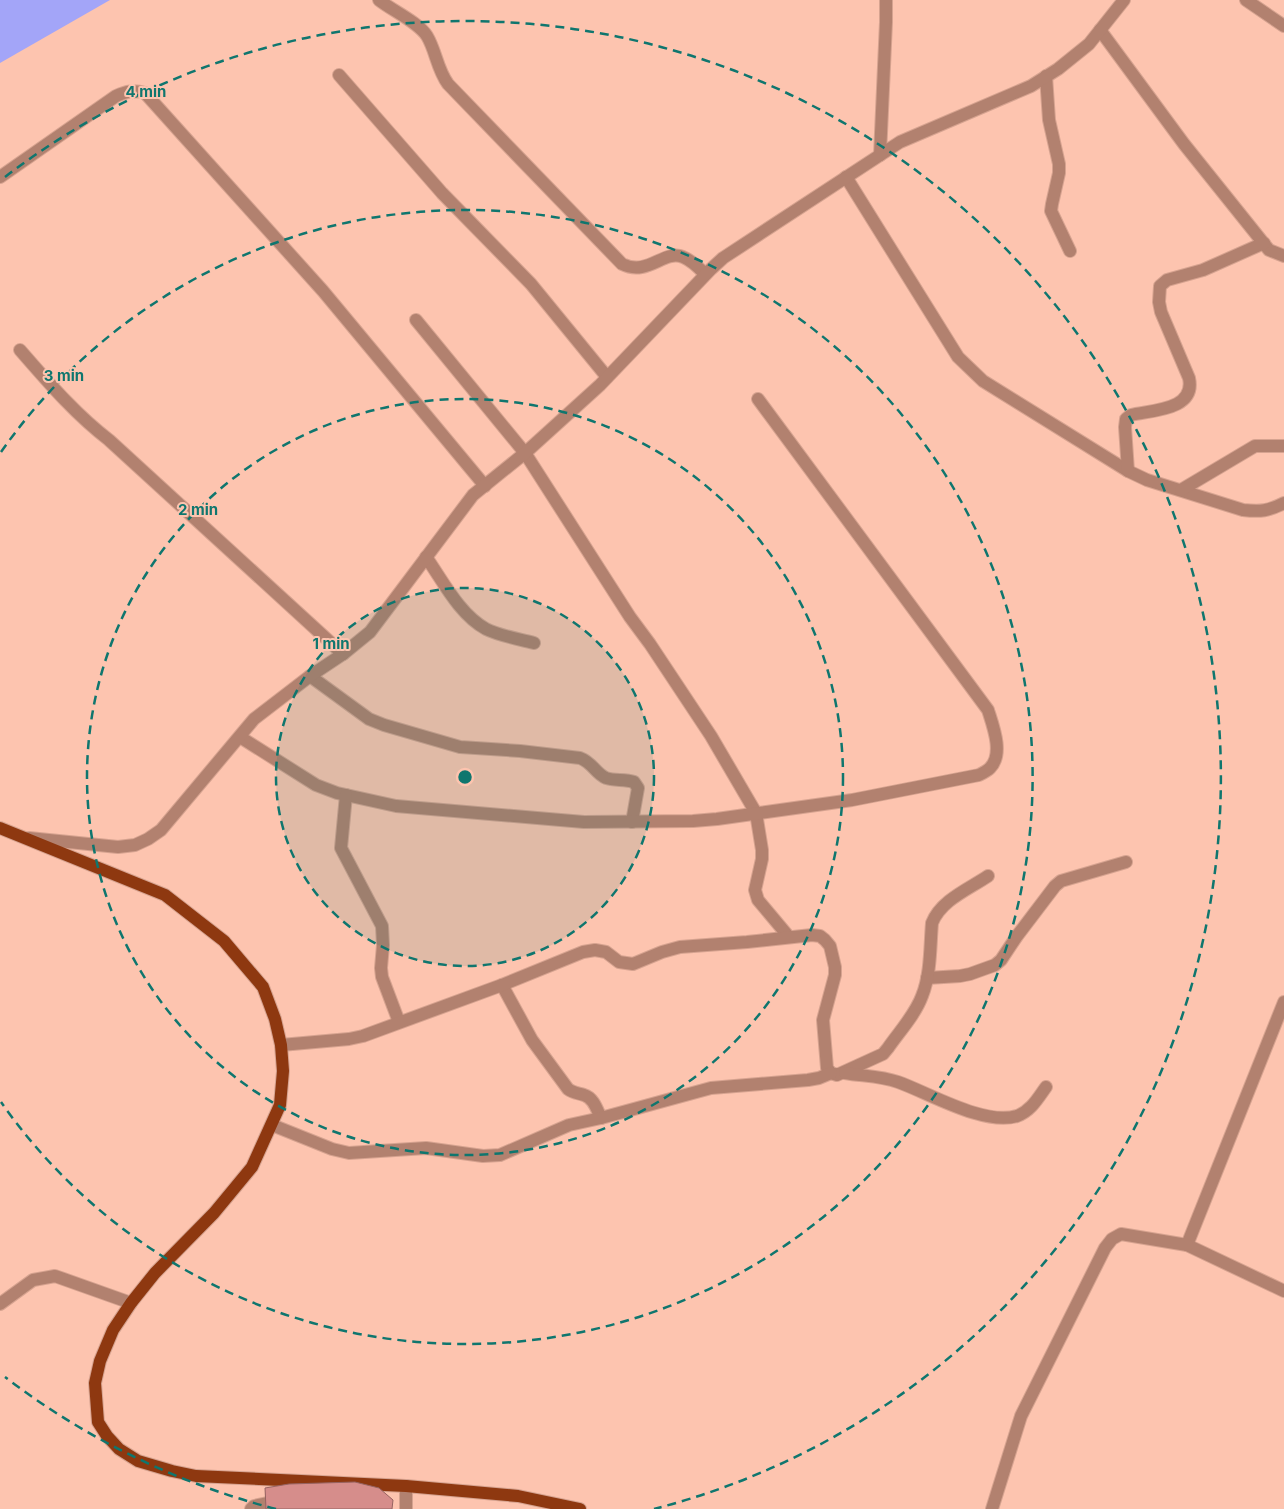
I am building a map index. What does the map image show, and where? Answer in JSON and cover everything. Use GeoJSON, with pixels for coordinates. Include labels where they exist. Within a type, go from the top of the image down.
{"type":"FeatureCollection","features":[{"type":"Feature","properties":{"kind":"main road"},"geometry":{"type":"LineString","coordinates":[[0,828],[165,895],[224,941],[263,988],[275,1019],[281,1044],[283,1071],[280,1106],[252,1167],[214,1213],[155,1273],[131,1303],[113,1330],[100,1361],[96,1383],[98,1422],[107,1436],[119,1449],[138,1461],[196,1476],[406,1486],[518,1496],[580,1509]]}},
{"type":"Feature","properties":{"kind":"street"},"geometry":{"type":"LineString","coordinates":[[379,0],[422,30],[427,37],[441,75],[448,84],[622,264],[631,269],[640,269],[670,256],[678,255],[686,257],[705,274]]}},
{"type":"Feature","properties":{"kind":"street"},"geometry":{"type":"LineString","coordinates":[[880,155],[886,0]]}},
{"type":"Feature","properties":{"kind":"street"},"geometry":{"type":"LineString","coordinates":[[24,838],[118,847],[134,845],[148,839],[161,830],[254,719],[370,632],[473,495],[525,453],[607,377],[705,274],[723,258],[900,142],[1031,86],[1089,44],[1124,0]]}},
{"type":"Feature","properties":{"kind":"street"},"geometry":{"type":"LineString","coordinates":[[1246,0],[1284,26]]}},
{"type":"Feature","properties":{"kind":"street"},"geometry":{"type":"LineString","coordinates":[[1100,30],[1184,144],[1269,250],[1284,256]]}},
{"type":"Feature","properties":{"kind":"street"},"geometry":{"type":"LineString","coordinates":[[339,75],[442,193],[531,284],[607,377]]}},
{"type":"Feature","properties":{"kind":"street"},"geometry":{"type":"LineString","coordinates":[[1046,76],[1049,120],[1060,164],[1060,173],[1051,211],[1070,251]]}},
{"type":"Feature","properties":{"kind":"street"},"geometry":{"type":"LineString","coordinates":[[0,176],[116,96],[135,90],[145,94],[323,290],[485,486]]}},
{"type":"Feature","properties":{"kind":"street"},"geometry":{"type":"LineString","coordinates":[[846,177],[958,357],[983,381],[1128,471],[1147,480],[1243,510],[1270,510],[1284,503]]}},
{"type":"Feature","properties":{"kind":"street"},"geometry":{"type":"LineString","coordinates":[[1128,471],[1124,427],[1126,419],[1131,415],[1179,404],[1188,394],[1191,387],[1159,302],[1160,286],[1167,280],[1203,270],[1264,243]]}},
{"type":"Feature","properties":{"kind":"street"},"geometry":{"type":"LineString","coordinates":[[416,320],[525,453],[630,617],[650,644],[710,736],[756,813],[762,850],[756,890],[758,900],[789,937]]}},
{"type":"Feature","properties":{"kind":"street"},"geometry":{"type":"LineString","coordinates":[[20,350],[54,390],[88,424],[109,440],[343,654]]}},
{"type":"Feature","properties":{"kind":"street"},"geometry":{"type":"LineString","coordinates":[[240,737],[316,785],[346,795],[396,806],[420,809],[584,822],[709,820],[852,800],[980,775],[991,768],[996,754],[996,741],[988,710],[758,399]]}},
{"type":"Feature","properties":{"kind":"street"},"geometry":{"type":"LineString","coordinates":[[1181,490],[1256,446],[1284,446]]}},
{"type":"Feature","properties":{"kind":"street"},"geometry":{"type":"LineString","coordinates":[[426,557],[462,608],[484,628],[534,643]]}},
{"type":"Feature","properties":{"kind":"street"},"geometry":{"type":"LineString","coordinates":[[310,676],[369,719],[384,725],[460,747],[520,751],[580,758],[588,761],[606,778],[634,782],[638,788],[632,822]]}},
{"type":"Feature","properties":{"kind":"street"},"geometry":{"type":"LineString","coordinates":[[346,795],[342,848],[382,926],[383,945],[380,968],[399,1022]]}},
{"type":"Feature","properties":{"kind":"street"},"geometry":{"type":"LineString","coordinates":[[927,978],[960,976],[995,965],[1002,960],[1012,942],[1055,886],[1061,881],[1126,862]]}},
{"type":"Feature","properties":{"kind":"street"},"geometry":{"type":"LineString","coordinates":[[281,1044],[349,1039],[363,1036],[502,985],[583,952],[595,950],[606,952],[619,962],[633,964],[680,947],[812,935],[820,936],[830,946],[835,975],[823,1020],[827,1068],[837,1075],[845,1073],[883,1054],[888,1048],[919,1003],[923,994],[927,978],[932,923],[935,915],[943,906],[988,876]]}},
{"type":"Feature","properties":{"kind":"street"},"geometry":{"type":"LineString","coordinates":[[502,985],[532,1040],[568,1089],[573,1093],[591,1099],[601,1118]]}},
{"type":"Feature","properties":{"kind":"street"},"geometry":{"type":"LineString","coordinates":[[1187,1245],[1284,1002]]}},
{"type":"Feature","properties":{"kind":"street"},"geometry":{"type":"LineString","coordinates":[[272,1125],[332,1149],[348,1153],[426,1148],[483,1156],[500,1155],[560,1128],[716,1087],[808,1080],[832,1073]]}},
{"type":"Feature","properties":{"kind":"street"},"geometry":{"type":"LineString","coordinates":[[845,1073],[896,1081],[971,1112],[999,1118],[1015,1116],[1026,1112],[1046,1087]]}},
{"type":"Feature","properties":{"kind":"street"},"geometry":{"type":"LineString","coordinates":[[992,1509],[1021,1416],[1105,1248],[1112,1239],[1121,1234],[1187,1245],[1284,1291]]}},
{"type":"Feature","properties":{"kind":"street"},"geometry":{"type":"LineString","coordinates":[[0,1304],[33,1280],[55,1276],[131,1303]]}},
{"type":"Feature","properties":{"kind":"street"},"geometry":{"type":"LineString","coordinates":[[310,1494],[358,1485]]}},
{"type":"Feature","properties":{"kind":"street"},"geometry":{"type":"LineString","coordinates":[[406,1486],[406,1509]]}},
{"type":"Feature","properties":{"kind":"street"},"geometry":{"type":"LineString","coordinates":[[251,1509],[254,1506],[291,1498]]}},
{"type":"Feature","properties":{"kind":"water"},"geometry":{"type":"Polygon","coordinates":[[[0,0],[110,0],[0,63],[0,0]]]}},
{"type":"Feature","properties":{"kind":"building"},"geometry":{"type":"Polygon","coordinates":[[[355,1482],[379,1488],[393,1500],[392,1509],[266,1509],[265,1488],[289,1484],[355,1482]]]}}]}
